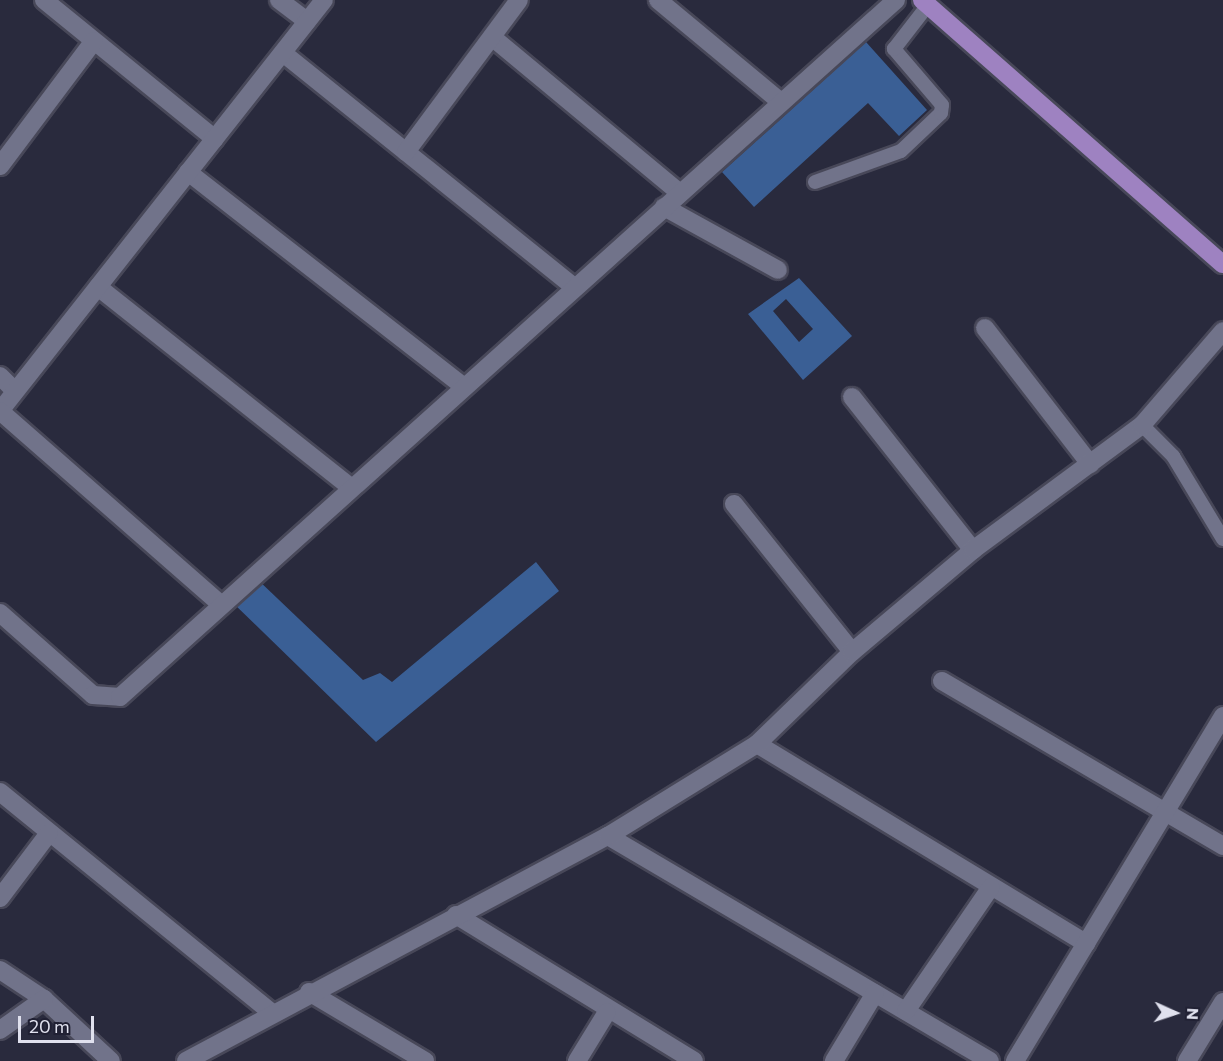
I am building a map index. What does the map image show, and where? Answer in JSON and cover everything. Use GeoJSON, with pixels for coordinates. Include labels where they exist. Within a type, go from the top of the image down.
{"type":"FeatureCollection","features":[{"type":"Feature","properties":{"kind":"main road"},"geometry":{"type":"LineString","coordinates":[[925,2],[1216,251],[1223,264]]}},
{"type":"Feature","properties":{"kind":"street"},"geometry":{"type":"LineString","coordinates":[[44,0],[215,139]]}},
{"type":"Feature","properties":{"kind":"street"},"geometry":{"type":"LineString","coordinates":[[279,0],[307,21]]}},
{"type":"Feature","properties":{"kind":"street"},"geometry":{"type":"LineString","coordinates":[[219,603],[0,411],[324,0]]}},
{"type":"Feature","properties":{"kind":"street"},"geometry":{"type":"LineString","coordinates":[[406,152],[519,0]]}},
{"type":"Feature","properties":{"kind":"street"},"geometry":{"type":"LineString","coordinates":[[658,0],[781,102]]}},
{"type":"Feature","properties":{"kind":"street"},"geometry":{"type":"LineString","coordinates":[[0,613],[93,694],[120,697],[219,603],[896,0]]}},
{"type":"Feature","properties":{"kind":"street"},"geometry":{"type":"LineString","coordinates":[[492,37],[680,193]]}},
{"type":"Feature","properties":{"kind":"street"},"geometry":{"type":"LineString","coordinates":[[0,166],[94,41]]}},
{"type":"Feature","properties":{"kind":"street"},"geometry":{"type":"LineString","coordinates":[[283,53],[574,287]]}},
{"type":"Feature","properties":{"kind":"street"},"geometry":{"type":"LineString","coordinates":[[188,172],[463,386]]}},
{"type":"Feature","properties":{"kind":"street"},"geometry":{"type":"LineString","coordinates":[[664,207],[778,270]]}},
{"type":"Feature","properties":{"kind":"street"},"geometry":{"type":"LineString","coordinates":[[98,287],[350,487]]}},
{"type":"Feature","properties":{"kind":"street"},"geometry":{"type":"LineString","coordinates":[[985,328],[1090,464]]}},
{"type":"Feature","properties":{"kind":"street"},"geometry":{"type":"LineString","coordinates":[[186,1061],[271,1012],[608,836],[757,744],[852,652],[973,550],[1142,425],[1223,331]]}},
{"type":"Feature","properties":{"kind":"street"},"geometry":{"type":"LineString","coordinates":[[0,376],[15,391]]}},
{"type":"Feature","properties":{"kind":"street"},"geometry":{"type":"LineString","coordinates":[[852,397],[973,550]]}},
{"type":"Feature","properties":{"kind":"street"},"geometry":{"type":"LineString","coordinates":[[734,504],[852,652]]}},
{"type":"Feature","properties":{"kind":"street"},"geometry":{"type":"LineString","coordinates":[[942,681],[1223,846]]}},
{"type":"Feature","properties":{"kind":"street"},"geometry":{"type":"LineString","coordinates":[[1015,1061],[1223,716]]}},
{"type":"Feature","properties":{"kind":"street"},"geometry":{"type":"LineString","coordinates":[[757,744],[1086,943]]}},
{"type":"Feature","properties":{"kind":"street"},"geometry":{"type":"LineString","coordinates":[[0,792],[271,1012]]}},
{"type":"Feature","properties":{"kind":"street"},"geometry":{"type":"LineString","coordinates":[[0,898],[49,832]]}},
{"type":"Feature","properties":{"kind":"street"},"geometry":{"type":"LineString","coordinates":[[608,836],[990,1061]]}},
{"type":"Feature","properties":{"kind":"street"},"geometry":{"type":"LineString","coordinates":[[906,1011],[991,887]]}},
{"type":"Feature","properties":{"kind":"street"},"geometry":{"type":"LineString","coordinates":[[456,915],[607,1012],[694,1061]]}},
{"type":"Feature","properties":{"kind":"street"},"geometry":{"type":"LineString","coordinates":[[0,970],[44,999],[111,1061]]}},
{"type":"Feature","properties":{"kind":"street"},"geometry":{"type":"LineString","coordinates":[[309,992],[425,1061]]}},
{"type":"Feature","properties":{"kind":"street"},"geometry":{"type":"LineString","coordinates":[[834,1061],[875,993]]}},
{"type":"Feature","properties":{"kind":"street"},"geometry":{"type":"LineString","coordinates":[[0,1030],[44,999]]}},
{"type":"Feature","properties":{"kind":"street"},"geometry":{"type":"LineString","coordinates":[[1187,1061],[1217,1024],[1223,1002]]}},
{"type":"Feature","properties":{"kind":"street"},"geometry":{"type":"LineString","coordinates":[[577,1061],[607,1012]]}},
{"type":"Feature","properties":{"kind":"lane"},"geometry":{"type":"LineString","coordinates":[[815,182],[901,151],[941,113],[942,105],[894,49],[925,2]]}},
{"type":"Feature","properties":{"kind":"lane"},"geometry":{"type":"LineString","coordinates":[[1142,425],[1173,456],[1223,539]]}},
{"type":"Feature","properties":{"kind":"building"},"geometry":{"type":"Polygon","coordinates":[[[866,42],[927,110],[899,136],[868,103],[754,207],[722,172],[866,42]]]}},
{"type":"Feature","properties":{"kind":"building"},"geometry":{"type":"Polygon","coordinates":[[[799,278],[852,336],[803,380],[748,314],[799,278]],[[786,299],[773,311],[799,342],[813,329],[786,299]]]}},
{"type":"Feature","properties":{"kind":"building"},"geometry":{"type":"Polygon","coordinates":[[[536,562],[559,591],[376,742],[231,601],[256,578],[363,680],[380,673],[392,682],[536,562]]]}}]}
